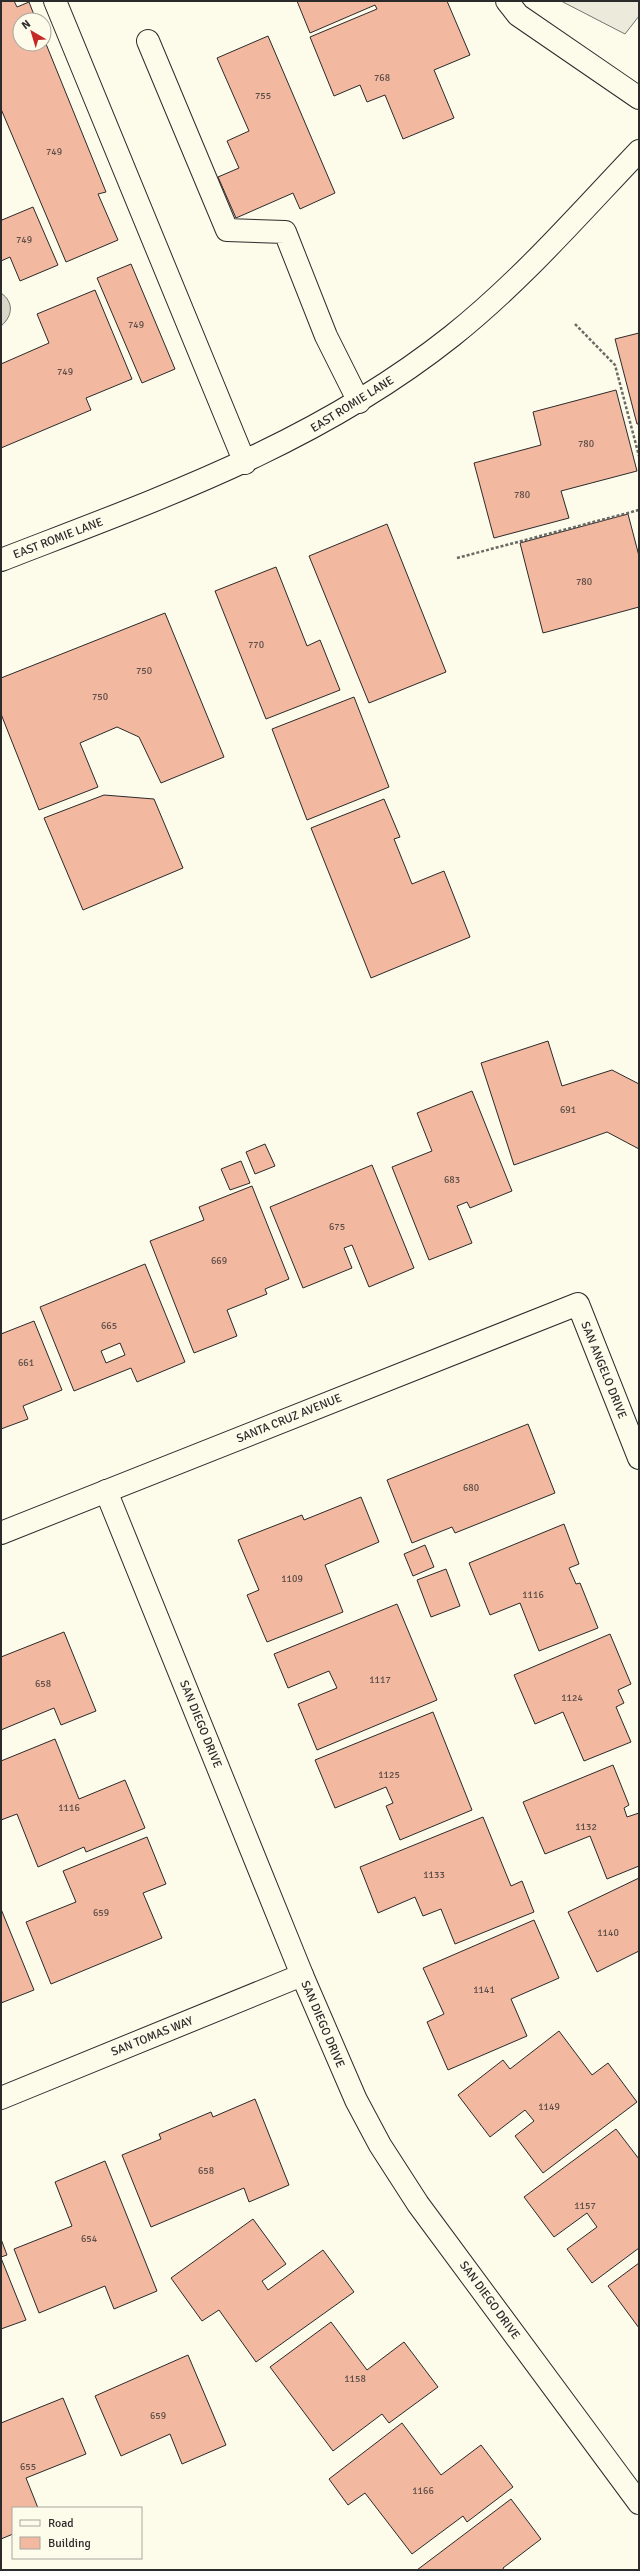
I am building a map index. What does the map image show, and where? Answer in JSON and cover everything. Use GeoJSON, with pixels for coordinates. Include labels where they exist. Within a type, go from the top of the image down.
{"type":"FeatureCollection","features":[{"type":"Feature","properties":{"kind":"street"},"geometry":{"type":"LineString","coordinates":[[55,1],[244,463]]}},
{"type":"Feature","properties":{"kind":"street"},"geometry":{"type":"LineString","coordinates":[[506,1],[518,15],[639,98]]}},
{"type":"Feature","properties":{"kind":"street"},"geometry":{"type":"LineString","coordinates":[[148,41],[227,230],[285,232],[326,336],[359,402]]}},
{"type":"Feature","properties":{"kind":"street","name":"EAST ROMIE LANE"},"geometry":{"type":"LineString","coordinates":[[1,560],[244,463],[359,402],[452,336],[511,285],[639,151]]}},
{"type":"Feature","properties":{"kind":"street","name":"SAN ANGELO DRIVE"},"geometry":{"type":"LineString","coordinates":[[578,1304],[639,1458]]}},
{"type":"Feature","properties":{"kind":"street","name":"SANTA CRUZ AVENUE"},"geometry":{"type":"LineString","coordinates":[[1,1533],[106,1490],[578,1304]]}},
{"type":"Feature","properties":{"kind":"street","name":"SAN DIEGO DRIVE"},"geometry":{"type":"LineString","coordinates":[[106,1490],[302,1975],[356,2100],[380,2145],[418,2204],[639,2503]]}},
{"type":"Feature","properties":{"kind":"street","name":"SAN TOMAS WAY"},"geometry":{"type":"LineString","coordinates":[[1,2098],[302,1975]]}},
{"type":"Feature","properties":{"kind":"path"},"geometry":{"type":"LineString","coordinates":[[575,324],[615,365],[639,456]]}},
{"type":"Feature","properties":{"kind":"path"},"geometry":{"type":"LineString","coordinates":[[457,558],[639,510]]}},
{"type":"Feature","properties":{"kind":"shaded area"},"geometry":{"type":"Polygon","coordinates":[[[561,1],[639,1],[639,16],[625,34],[561,1]]]}},
{"type":"Feature","properties":{"kind":"shaded area"},"geometry":{"type":"Polygon","coordinates":[[[1,293],[10,305],[10,314],[1,326],[1,293]]]}},
{"type":"Feature","properties":{"kind":"building"},"geometry":{"type":"Polygon","coordinates":[[[1,1],[14,1],[17,7],[29,2],[33,12],[12,12],[12,52],[49,52],[106,192],[98,194],[118,240],[66,262],[1,109],[1,1]]]}},
{"type":"Feature","properties":{"kind":"building"},"geometry":{"type":"Polygon","coordinates":[[[297,1],[447,1],[470,55],[434,70],[454,118],[403,139],[385,95],[367,102],[360,85],[334,96],[310,37],[377,9],[375,5],[310,33],[297,1]]]}},
{"type":"Feature","properties":{"kind":"building"},"geometry":{"type":"Polygon","coordinates":[[[268,36],[335,193],[300,209],[293,193],[236,218],[218,177],[239,168],[227,141],[249,131],[217,58],[268,36]]]}},
{"type":"Feature","properties":{"kind":"building"},"geometry":{"type":"Polygon","coordinates":[[[33,207],[58,265],[20,281],[10,257],[1,261],[1,217],[2,220],[33,207]]]}},
{"type":"Feature","properties":{"kind":"building"},"geometry":{"type":"Polygon","coordinates":[[[131,264],[175,369],[142,383],[97,278],[131,264]]]}},
{"type":"Feature","properties":{"kind":"building"},"geometry":{"type":"Polygon","coordinates":[[[95,290],[132,379],[86,398],[91,410],[1,448],[1,364],[49,343],[37,314],[95,290]]]}},
{"type":"Feature","properties":{"kind":"building"},"geometry":{"type":"Polygon","coordinates":[[[639,333],[639,424],[637,424],[615,339],[639,333]]]}},
{"type":"Feature","properties":{"kind":"building"},"geometry":{"type":"Polygon","coordinates":[[[616,390],[637,471],[561,491],[569,518],[494,538],[474,463],[541,445],[533,412],[616,390]]]}},
{"type":"Feature","properties":{"kind":"building"},"geometry":{"type":"Polygon","coordinates":[[[628,514],[639,556],[639,607],[543,633],[520,543],[628,514]]]}},
{"type":"Feature","properties":{"kind":"building"},"geometry":{"type":"Polygon","coordinates":[[[387,524],[446,672],[369,703],[309,556],[387,524]]]}},
{"type":"Feature","properties":{"kind":"building"},"geometry":{"type":"Polygon","coordinates":[[[276,567],[307,646],[320,640],[340,690],[266,719],[215,591],[276,567]]]}},
{"type":"Feature","properties":{"kind":"building"},"geometry":{"type":"Polygon","coordinates":[[[165,613],[224,757],[161,783],[139,737],[117,727],[80,743],[98,787],[39,810],[1,714],[1,678],[165,613]]]}},
{"type":"Feature","properties":{"kind":"building"},"geometry":{"type":"Polygon","coordinates":[[[354,697],[389,787],[307,820],[272,729],[354,697]]]}},
{"type":"Feature","properties":{"kind":"building"},"geometry":{"type":"Polygon","coordinates":[[[104,795],[154,799],[183,868],[83,910],[44,818],[104,795]]]}},
{"type":"Feature","properties":{"kind":"building"},"geometry":{"type":"Polygon","coordinates":[[[384,799],[400,837],[394,839],[412,884],[444,871],[470,937],[371,978],[311,828],[384,799]]]}},
{"type":"Feature","properties":{"kind":"building"},"geometry":{"type":"Polygon","coordinates":[[[548,1041],[562,1086],[612,1070],[639,1084],[639,1149],[607,1132],[514,1165],[481,1063],[548,1041]]]}},
{"type":"Feature","properties":{"kind":"building"},"geometry":{"type":"Polygon","coordinates":[[[472,1091],[512,1191],[470,1208],[467,1202],[457,1206],[472,1243],[429,1260],[392,1167],[432,1151],[417,1113],[472,1091]]]}},
{"type":"Feature","properties":{"kind":"building"},"geometry":{"type":"Polygon","coordinates":[[[265,1144],[275,1166],[255,1174],[246,1152],[265,1144]]]}},
{"type":"Feature","properties":{"kind":"building"},"geometry":{"type":"Polygon","coordinates":[[[241,1161],[250,1183],[230,1190],[221,1169],[241,1161]]]}},
{"type":"Feature","properties":{"kind":"building"},"geometry":{"type":"Polygon","coordinates":[[[372,1165],[414,1268],[369,1287],[352,1245],[344,1248],[352,1268],[303,1288],[270,1207],[372,1165]]]}},
{"type":"Feature","properties":{"kind":"building"},"geometry":{"type":"Polygon","coordinates":[[[252,1186],[289,1279],[265,1289],[267,1294],[227,1310],[237,1336],[194,1353],[150,1241],[204,1220],[199,1207],[252,1186]]]}},
{"type":"Feature","properties":{"kind":"building"},"geometry":{"type":"Polygon","coordinates":[[[145,1264],[185,1362],[137,1382],[131,1368],[74,1391],[40,1307],[145,1264]],[[120,1343],[101,1351],[106,1363],[125,1355],[120,1343]]]}},
{"type":"Feature","properties":{"kind":"building"},"geometry":{"type":"Polygon","coordinates":[[[34,1321],[62,1390],[23,1406],[28,1419],[1,1429],[1,1334],[34,1321]]]}},
{"type":"Feature","properties":{"kind":"building"},"geometry":{"type":"Polygon","coordinates":[[[528,1424],[555,1493],[455,1533],[452,1527],[412,1543],[387,1480],[528,1424]]]}},
{"type":"Feature","properties":{"kind":"building"},"geometry":{"type":"Polygon","coordinates":[[[361,1497],[379,1542],[325,1565],[343,1612],[267,1642],[247,1595],[259,1590],[238,1540],[302,1515],[304,1520],[361,1497]]]}},
{"type":"Feature","properties":{"kind":"building"},"geometry":{"type":"Polygon","coordinates":[[[564,1524],[579,1564],[569,1568],[576,1584],[580,1583],[598,1628],[539,1651],[520,1603],[490,1615],[469,1563],[564,1524]]]}},
{"type":"Feature","properties":{"kind":"building"},"geometry":{"type":"Polygon","coordinates":[[[425,1545],[434,1567],[413,1576],[404,1554],[425,1545]]]}},
{"type":"Feature","properties":{"kind":"building"},"geometry":{"type":"Polygon","coordinates":[[[446,1569],[460,1606],[431,1617],[417,1580],[446,1569]]]}},
{"type":"Feature","properties":{"kind":"building"},"geometry":{"type":"Polygon","coordinates":[[[397,1604],[437,1700],[317,1750],[298,1704],[337,1688],[329,1671],[288,1688],[274,1654],[397,1604]]]}},
{"type":"Feature","properties":{"kind":"building"},"geometry":{"type":"Polygon","coordinates":[[[64,1632],[96,1711],[61,1725],[54,1708],[1,1730],[1,1657],[64,1632]]]}},
{"type":"Feature","properties":{"kind":"building"},"geometry":{"type":"Polygon","coordinates":[[[610,1634],[631,1684],[618,1690],[624,1703],[616,1707],[631,1742],[584,1761],[563,1712],[535,1724],[514,1675],[610,1634]]]}},
{"type":"Feature","properties":{"kind":"building"},"geometry":{"type":"Polygon","coordinates":[[[433,1712],[472,1810],[400,1840],[386,1806],[393,1803],[386,1787],[335,1808],[315,1760],[433,1712]]]}},
{"type":"Feature","properties":{"kind":"building"},"geometry":{"type":"Polygon","coordinates":[[[55,1739],[79,1799],[125,1780],[145,1828],[86,1852],[84,1847],[38,1867],[17,1814],[1,1820],[1,1761],[55,1739]]]}},
{"type":"Feature","properties":{"kind":"building"},"geometry":{"type":"Polygon","coordinates":[[[613,1765],[629,1805],[624,1808],[627,1817],[639,1813],[639,1866],[607,1879],[590,1836],[545,1854],[523,1802],[613,1765]]]}},
{"type":"Feature","properties":{"kind":"building"},"geometry":{"type":"Polygon","coordinates":[[[483,1817],[511,1886],[522,1881],[534,1912],[455,1944],[441,1909],[423,1916],[415,1897],[378,1913],[360,1867],[483,1817]]]}},
{"type":"Feature","properties":{"kind":"building"},"geometry":{"type":"Polygon","coordinates":[[[147,1837],[166,1884],[143,1893],[162,1938],[51,1984],[26,1922],[76,1902],[63,1871],[147,1837]]]}},
{"type":"Feature","properties":{"kind":"building"},"geometry":{"type":"Polygon","coordinates":[[[639,1878],[639,1951],[597,1972],[568,1912],[639,1878]]]}},
{"type":"Feature","properties":{"kind":"building"},"geometry":{"type":"Polygon","coordinates":[[[1,1909],[34,1990],[1,2003],[1,1909]]]}},
{"type":"Feature","properties":{"kind":"building"},"geometry":{"type":"Polygon","coordinates":[[[534,1920],[559,1978],[511,1999],[527,2036],[448,2070],[427,2022],[444,2014],[423,1968],[534,1920]]]}},
{"type":"Feature","properties":{"kind":"building"},"geometry":{"type":"Polygon","coordinates":[[[559,2031],[592,2075],[608,2063],[637,2102],[543,2173],[515,2136],[534,2121],[525,2110],[490,2137],[458,2095],[503,2060],[510,2069],[559,2031]]]}},
{"type":"Feature","properties":{"kind":"building"},"geometry":{"type":"Polygon","coordinates":[[[255,2099],[289,2185],[249,2202],[244,2188],[151,2227],[122,2155],[161,2139],[159,2134],[211,2112],[213,2117],[255,2099]]]}},
{"type":"Feature","properties":{"kind":"building"},"geometry":{"type":"Polygon","coordinates":[[[616,2129],[639,2159],[639,2248],[592,2283],[567,2249],[597,2227],[587,2213],[554,2237],[524,2197],[616,2129]]]}},
{"type":"Feature","properties":{"kind":"building"},"geometry":{"type":"Polygon","coordinates":[[[105,2161],[157,2291],[114,2309],[105,2286],[39,2313],[14,2249],[72,2226],[55,2182],[105,2161]]]}},
{"type":"Feature","properties":{"kind":"building"},"geometry":{"type":"Polygon","coordinates":[[[253,2219],[286,2264],[262,2281],[268,2290],[323,2250],[354,2292],[256,2362],[219,2310],[202,2321],[171,2278],[253,2219]]]}},
{"type":"Feature","properties":{"kind":"building"},"geometry":{"type":"Polygon","coordinates":[[[1,2239],[7,2255],[1,2257],[1,2239]]]}},
{"type":"Feature","properties":{"kind":"building"},"geometry":{"type":"Polygon","coordinates":[[[1,2258],[26,2320],[1,2329],[1,2258]]]}},
{"type":"Feature","properties":{"kind":"building"},"geometry":{"type":"Polygon","coordinates":[[[639,2263],[639,2328],[608,2286],[639,2263]]]}},
{"type":"Feature","properties":{"kind":"building"},"geometry":{"type":"Polygon","coordinates":[[[331,2322],[367,2370],[404,2342],[438,2387],[389,2423],[382,2414],[333,2451],[270,2367],[331,2322]]]}},
{"type":"Feature","properties":{"kind":"building"},"geometry":{"type":"Polygon","coordinates":[[[188,2355],[226,2445],[182,2464],[170,2434],[121,2456],[95,2396],[188,2355]]]}},
{"type":"Feature","properties":{"kind":"building"},"geometry":{"type":"Polygon","coordinates":[[[63,2398],[86,2454],[26,2478],[38,2507],[12,2507],[12,2534],[1,2539],[1,2423],[63,2398]]]}},
{"type":"Feature","properties":{"kind":"building"},"geometry":{"type":"Polygon","coordinates":[[[402,2423],[441,2475],[481,2445],[513,2487],[467,2522],[463,2516],[412,2554],[365,2493],[348,2505],[329,2479],[402,2423]]]}},
{"type":"Feature","properties":{"kind":"building"},"geometry":{"type":"Polygon","coordinates":[[[511,2499],[541,2539],[503,2568],[504,2570],[417,2570],[511,2499]]]}}]}
